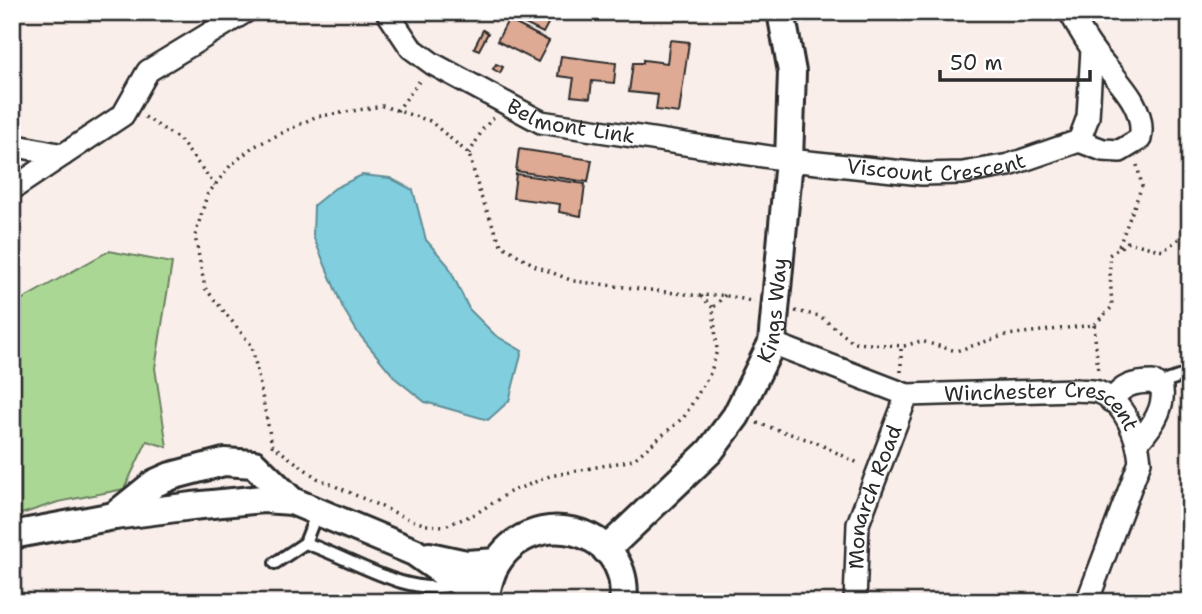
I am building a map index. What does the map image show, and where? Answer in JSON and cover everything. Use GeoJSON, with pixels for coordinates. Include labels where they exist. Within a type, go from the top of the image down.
{"type":"FeatureCollection","features":[{"type":"Feature","properties":{"kind":"street"},"geometry":{"type":"LineString","coordinates":[[12,188],[123,115],[148,71],[245,12]]}},
{"type":"Feature","properties":{"kind":"street","name":"Belmont Link"},"geometry":{"type":"LineString","coordinates":[[387,12],[411,48],[433,64],[541,122],[789,160]]}},
{"type":"Feature","properties":{"kind":"street","name":"Kings Way"},"geometry":{"type":"LineString","coordinates":[[606,550],[677,486],[710,451],[736,416],[772,343],[789,160],[792,72],[782,12]]}},
{"type":"Feature","properties":{"kind":"street"},"geometry":{"type":"LineString","coordinates":[[1070,12],[1092,49],[1132,100],[1141,120],[1140,139],[1132,146],[1120,150],[1103,150],[1079,141],[1087,117],[1092,49]]}},
{"type":"Feature","properties":{"kind":"street","name":"Viscount Crescent"},"geometry":{"type":"LineString","coordinates":[[789,160],[922,174],[963,173],[1009,165],[1079,141]]}},
{"type":"Feature","properties":{"kind":"street"},"geometry":{"type":"LineString","coordinates":[[12,145],[69,151]]}},
{"type":"Feature","properties":{"kind":"street","name":"Winchester Crescent"},"geometry":{"type":"LineString","coordinates":[[772,343],[907,395],[1076,390],[1105,397],[1131,426],[1138,442],[1140,462],[1087,602]]}},
{"type":"Feature","properties":{"kind":"street"},"geometry":{"type":"LineString","coordinates":[[1105,397],[1132,383],[1158,384],[1163,394],[1157,414],[1138,442]]}},
{"type":"Feature","properties":{"kind":"street","name":"Monarch Road"},"geometry":{"type":"LineString","coordinates":[[855,602],[856,538],[907,395]]}},
{"type":"Feature","properties":{"kind":"street"},"geometry":{"type":"LineString","coordinates":[[114,516],[140,495],[263,470],[292,501],[414,552],[466,564],[497,562]]}},
{"type":"Feature","properties":{"kind":"street"},"geometry":{"type":"LineString","coordinates":[[12,536],[114,516],[232,502],[292,501]]}},
{"type":"Feature","properties":{"kind":"street"},"geometry":{"type":"LineString","coordinates":[[414,552],[486,598],[497,562],[519,538],[541,529],[565,528],[587,536],[606,550],[619,570],[623,602]]}},
{"type":"Feature","properties":{"kind":"lane"},"geometry":{"type":"LineString","coordinates":[[1158,384],[1190,373]]}},
{"type":"Feature","properties":{"kind":"lane"},"geometry":{"type":"LineString","coordinates":[[275,563],[306,542],[317,512]]}},
{"type":"Feature","properties":{"kind":"lane"},"geometry":{"type":"LineString","coordinates":[[306,542],[424,589],[462,583]]}},
{"type":"Feature","properties":{"kind":"path"},"geometry":{"type":"LineString","coordinates":[[397,111],[433,64]]}},
{"type":"Feature","properties":{"kind":"path"},"geometry":{"type":"LineString","coordinates":[[469,154],[482,129],[507,104]]}},
{"type":"Feature","properties":{"kind":"path"},"geometry":{"type":"LineString","coordinates":[[701,296],[713,308],[717,350],[711,372],[684,417],[633,460],[550,476],[510,492],[475,514],[445,526],[426,525],[317,478],[272,445],[252,346],[205,288],[195,236],[207,195],[230,166],[253,147],[315,117],[383,106],[430,121],[469,154],[480,194],[501,245],[536,266],[573,281],[701,296],[725,295],[820,316],[854,343],[904,346],[920,341],[956,351],[1006,335],[1094,325],[1112,307],[1109,255],[1128,242],[1163,251],[1190,230]]}},
{"type":"Feature","properties":{"kind":"path"},"geometry":{"type":"LineString","coordinates":[[128,107],[179,139],[215,185]]}},
{"type":"Feature","properties":{"kind":"path"},"geometry":{"type":"LineString","coordinates":[[1118,248],[1142,186],[1132,146]]}},
{"type":"Feature","properties":{"kind":"path"},"geometry":{"type":"LineString","coordinates":[[713,308],[725,295]]}},
{"type":"Feature","properties":{"kind":"path"},"geometry":{"type":"LineString","coordinates":[[1094,325],[1105,397]]}},
{"type":"Feature","properties":{"kind":"path"},"geometry":{"type":"LineString","coordinates":[[736,416],[815,442],[877,473]]}},
{"type":"Feature","properties":{"kind":"green space"},"geometry":{"type":"Polygon","coordinates":[[[109,251],[172,263],[155,368],[167,447],[147,441],[124,489],[58,502],[12,517],[12,305],[109,251]]]}},
{"type":"Feature","properties":{"kind":"water"},"geometry":{"type":"Polygon","coordinates":[[[362,175],[390,178],[413,190],[426,240],[448,265],[469,309],[495,335],[522,351],[509,401],[488,420],[425,402],[396,379],[358,333],[343,308],[313,236],[314,205],[335,188],[362,175]]]}},
{"type":"Feature","properties":{"kind":"building"},"geometry":{"type":"Polygon","coordinates":[[[524,12],[546,12],[552,16],[543,33],[519,21],[524,12]]]}},
{"type":"Feature","properties":{"kind":"building"},"geometry":{"type":"Polygon","coordinates":[[[508,20],[549,41],[538,62],[497,41],[508,20]]]}},
{"type":"Feature","properties":{"kind":"building"},"geometry":{"type":"Polygon","coordinates":[[[483,30],[488,33],[479,50],[474,48],[483,30]]]}},
{"type":"Feature","properties":{"kind":"building"},"geometry":{"type":"Polygon","coordinates":[[[670,40],[689,42],[679,113],[656,110],[658,95],[629,92],[633,63],[643,63],[643,60],[667,63],[670,40]]]}},
{"type":"Feature","properties":{"kind":"building"},"geometry":{"type":"Polygon","coordinates":[[[561,56],[616,63],[614,83],[592,81],[590,98],[571,96],[574,78],[558,76],[561,56]]]}},
{"type":"Feature","properties":{"kind":"building"},"geometry":{"type":"Polygon","coordinates":[[[496,64],[503,67],[500,73],[493,69],[496,64]]]}},
{"type":"Feature","properties":{"kind":"building"},"geometry":{"type":"Polygon","coordinates":[[[519,149],[592,160],[588,182],[516,171],[519,149]]]}},
{"type":"Feature","properties":{"kind":"building"},"geometry":{"type":"Polygon","coordinates":[[[516,174],[585,184],[581,216],[559,212],[560,204],[513,198],[516,174]]]}}]}
